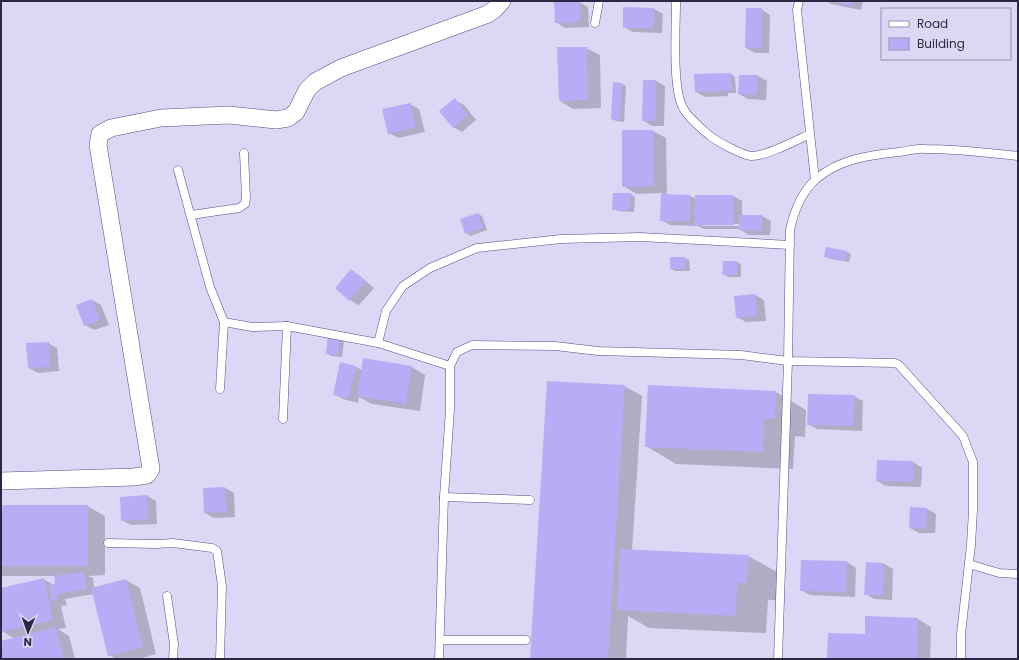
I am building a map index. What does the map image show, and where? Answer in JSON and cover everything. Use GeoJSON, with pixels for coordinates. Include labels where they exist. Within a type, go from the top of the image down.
{"type":"FeatureCollection","features":[{"type":"Feature","properties":{"kind":"street"},"geometry":{"type":"LineString","coordinates":[[1,481],[134,477],[147,475],[151,469],[98,145],[100,134],[112,128],[161,118],[229,115],[276,120],[288,118],[296,112],[307,90],[315,82],[341,68],[488,14],[502,1]]}},
{"type":"Feature","properties":{"kind":"lane"},"geometry":{"type":"LineString","coordinates":[[595,23],[599,1]]}},
{"type":"Feature","properties":{"kind":"lane"},"geometry":{"type":"LineString","coordinates":[[675,1],[676,68],[680,101],[684,109],[699,126],[718,142],[750,156],[761,155],[810,134]]}},
{"type":"Feature","properties":{"kind":"lane"},"geometry":{"type":"LineString","coordinates":[[799,1],[797,10],[815,180]]}},
{"type":"Feature","properties":{"kind":"lane"},"geometry":{"type":"LineString","coordinates":[[778,659],[788,361],[790,230],[793,215],[800,201],[815,180],[826,171],[842,163],[869,155],[925,148],[1018,156]]}},
{"type":"Feature","properties":{"kind":"lane"},"geometry":{"type":"LineString","coordinates":[[191,215],[239,208],[245,204],[244,153]]}},
{"type":"Feature","properties":{"kind":"lane"},"geometry":{"type":"LineString","coordinates":[[178,170],[210,287],[224,322],[220,389]]}},
{"type":"Feature","properties":{"kind":"lane"},"geometry":{"type":"LineString","coordinates":[[378,343],[386,311],[403,286],[430,268],[477,248],[561,240],[640,237],[790,245]]}},
{"type":"Feature","properties":{"kind":"lane"},"geometry":{"type":"LineString","coordinates":[[224,322],[252,327],[287,326],[378,343],[450,366]]}},
{"type":"Feature","properties":{"kind":"lane"},"geometry":{"type":"LineString","coordinates":[[283,419],[287,326]]}},
{"type":"Feature","properties":{"kind":"lane"},"geometry":{"type":"LineString","coordinates":[[439,659],[441,640],[444,497],[450,409],[450,366],[457,352],[472,345],[555,346],[598,351],[717,353],[788,361],[895,363],[899,365],[963,436],[969,449],[972,462],[973,510],[969,564],[961,634],[961,659]]}},
{"type":"Feature","properties":{"kind":"lane"},"geometry":{"type":"LineString","coordinates":[[444,497],[530,500]]}},
{"type":"Feature","properties":{"kind":"lane"},"geometry":{"type":"LineString","coordinates":[[108,543],[173,543],[212,548],[217,551],[222,586],[220,659]]}},
{"type":"Feature","properties":{"kind":"lane"},"geometry":{"type":"LineString","coordinates":[[969,564],[999,573],[1018,574]]}},
{"type":"Feature","properties":{"kind":"lane"},"geometry":{"type":"LineString","coordinates":[[167,596],[174,644],[173,659]]}},
{"type":"Feature","properties":{"kind":"lane"},"geometry":{"type":"LineString","coordinates":[[441,640],[526,640]]}},
{"type":"Feature","properties":{"kind":"building"},"geometry":{"type":"Polygon","coordinates":[[[554,1],[579,1],[580,22],[555,23],[554,1]]]}},
{"type":"Feature","properties":{"kind":"building"},"geometry":{"type":"Polygon","coordinates":[[[833,1],[853,1],[852,6],[833,1]]]}},
{"type":"Feature","properties":{"kind":"building"},"geometry":{"type":"Polygon","coordinates":[[[623,7],[654,8],[654,28],[623,28],[623,7]]]}},
{"type":"Feature","properties":{"kind":"building"},"geometry":{"type":"Polygon","coordinates":[[[746,8],[762,8],[761,48],[745,48],[746,8]]]}},
{"type":"Feature","properties":{"kind":"building"},"geometry":{"type":"Polygon","coordinates":[[[557,47],[587,47],[588,100],[559,101],[557,47]]]}},
{"type":"Feature","properties":{"kind":"building"},"geometry":{"type":"Polygon","coordinates":[[[731,73],[732,91],[695,92],[694,74],[731,73]]]}},
{"type":"Feature","properties":{"kind":"building"},"geometry":{"type":"Polygon","coordinates":[[[739,75],[758,75],[757,95],[738,94],[739,75]]]}},
{"type":"Feature","properties":{"kind":"building"},"geometry":{"type":"Polygon","coordinates":[[[643,80],[656,80],[656,121],[642,121],[643,80]]]}},
{"type":"Feature","properties":{"kind":"building"},"geometry":{"type":"Polygon","coordinates":[[[613,82],[622,83],[620,120],[611,119],[613,82]]]}},
{"type":"Feature","properties":{"kind":"building"},"geometry":{"type":"Polygon","coordinates":[[[455,98],[468,115],[453,128],[439,111],[455,98]]]}},
{"type":"Feature","properties":{"kind":"building"},"geometry":{"type":"Polygon","coordinates":[[[410,103],[416,127],[388,134],[382,109],[410,103]]]}},
{"type":"Feature","properties":{"kind":"building"},"geometry":{"type":"Polygon","coordinates":[[[622,130],[653,130],[654,186],[622,187],[622,130]]]}},
{"type":"Feature","properties":{"kind":"building"},"geometry":{"type":"Polygon","coordinates":[[[613,193],[631,193],[630,210],[612,210],[613,193]]]}},
{"type":"Feature","properties":{"kind":"building"},"geometry":{"type":"Polygon","coordinates":[[[661,194],[690,195],[690,221],[660,221],[661,194]]]}},
{"type":"Feature","properties":{"kind":"building"},"geometry":{"type":"Polygon","coordinates":[[[695,195],[733,195],[734,225],[694,225],[695,195]]]}},
{"type":"Feature","properties":{"kind":"building"},"geometry":{"type":"Polygon","coordinates":[[[478,213],[483,228],[465,234],[460,219],[478,213]]]}},
{"type":"Feature","properties":{"kind":"building"},"geometry":{"type":"Polygon","coordinates":[[[739,215],[762,215],[762,231],[739,230],[739,215]]]}},
{"type":"Feature","properties":{"kind":"building"},"geometry":{"type":"Polygon","coordinates":[[[826,247],[847,251],[845,261],[824,257],[826,247]]]}},
{"type":"Feature","properties":{"kind":"building"},"geometry":{"type":"Polygon","coordinates":[[[670,257],[685,257],[686,269],[670,269],[670,257]]]}},
{"type":"Feature","properties":{"kind":"building"},"geometry":{"type":"Polygon","coordinates":[[[723,261],[737,261],[737,275],[722,275],[723,261]]]}},
{"type":"Feature","properties":{"kind":"building"},"geometry":{"type":"Polygon","coordinates":[[[351,269],[366,282],[349,301],[335,288],[351,269]]]}},
{"type":"Feature","properties":{"kind":"building"},"geometry":{"type":"Polygon","coordinates":[[[755,294],[757,316],[736,318],[734,296],[755,294]]]}},
{"type":"Feature","properties":{"kind":"building"},"geometry":{"type":"Polygon","coordinates":[[[92,299],[100,320],[84,326],[76,305],[92,299]]]}},
{"type":"Feature","properties":{"kind":"building"},"geometry":{"type":"Polygon","coordinates":[[[328,335],[340,337],[338,355],[326,354],[328,335]]]}},
{"type":"Feature","properties":{"kind":"building"},"geometry":{"type":"Polygon","coordinates":[[[49,342],[50,367],[28,368],[26,343],[49,342]]]}},
{"type":"Feature","properties":{"kind":"building"},"geometry":{"type":"Polygon","coordinates":[[[363,358],[412,366],[406,404],[357,396],[363,358]]]}},
{"type":"Feature","properties":{"kind":"building"},"geometry":{"type":"Polygon","coordinates":[[[340,362],[356,366],[349,398],[333,395],[340,362]]]}},
{"type":"Feature","properties":{"kind":"building"},"geometry":{"type":"Polygon","coordinates":[[[547,381],[625,385],[608,659],[530,659],[547,381]]]}},
{"type":"Feature","properties":{"kind":"building"},"geometry":{"type":"Polygon","coordinates":[[[648,385],[776,391],[775,419],[764,419],[763,452],[645,447],[648,385]]]}},
{"type":"Feature","properties":{"kind":"building"},"geometry":{"type":"Polygon","coordinates":[[[808,394],[855,395],[853,426],[807,425],[808,394]]]}},
{"type":"Feature","properties":{"kind":"building"},"geometry":{"type":"Polygon","coordinates":[[[877,460],[913,461],[913,482],[876,481],[877,460]]]}},
{"type":"Feature","properties":{"kind":"building"},"geometry":{"type":"Polygon","coordinates":[[[225,487],[227,512],[204,513],[203,488],[225,487]]]}},
{"type":"Feature","properties":{"kind":"building"},"geometry":{"type":"Polygon","coordinates":[[[147,495],[148,519],[121,521],[120,497],[147,495]]]}},
{"type":"Feature","properties":{"kind":"building"},"geometry":{"type":"Polygon","coordinates":[[[1,505],[88,505],[88,566],[1,566],[1,505]]]}},
{"type":"Feature","properties":{"kind":"building"},"geometry":{"type":"Polygon","coordinates":[[[910,507],[927,508],[926,529],[909,528],[910,507]]]}},
{"type":"Feature","properties":{"kind":"building"},"geometry":{"type":"Polygon","coordinates":[[[620,549],[749,555],[747,583],[737,583],[736,616],[617,610],[620,549]]]}},
{"type":"Feature","properties":{"kind":"building"},"geometry":{"type":"Polygon","coordinates":[[[801,560],[847,561],[846,592],[800,591],[801,560]]]}},
{"type":"Feature","properties":{"kind":"building"},"geometry":{"type":"Polygon","coordinates":[[[866,562],[884,563],[883,595],[864,595],[866,562]]]}},
{"type":"Feature","properties":{"kind":"building"},"geometry":{"type":"Polygon","coordinates":[[[84,572],[87,589],[57,594],[58,600],[52,601],[49,585],[55,584],[54,576],[84,572]]]}},
{"type":"Feature","properties":{"kind":"building"},"geometry":{"type":"Polygon","coordinates":[[[44,578],[53,620],[1,632],[1,588],[44,578]]]}},
{"type":"Feature","properties":{"kind":"building"},"geometry":{"type":"Polygon","coordinates":[[[126,579],[143,647],[108,656],[91,588],[126,579]]]}},
{"type":"Feature","properties":{"kind":"building"},"geometry":{"type":"Polygon","coordinates":[[[865,616],[918,618],[917,659],[827,659],[828,633],[865,634],[865,616]]]}},
{"type":"Feature","properties":{"kind":"building"},"geometry":{"type":"Polygon","coordinates":[[[56,627],[64,659],[1,659],[1,641],[56,627]]]}}]}
